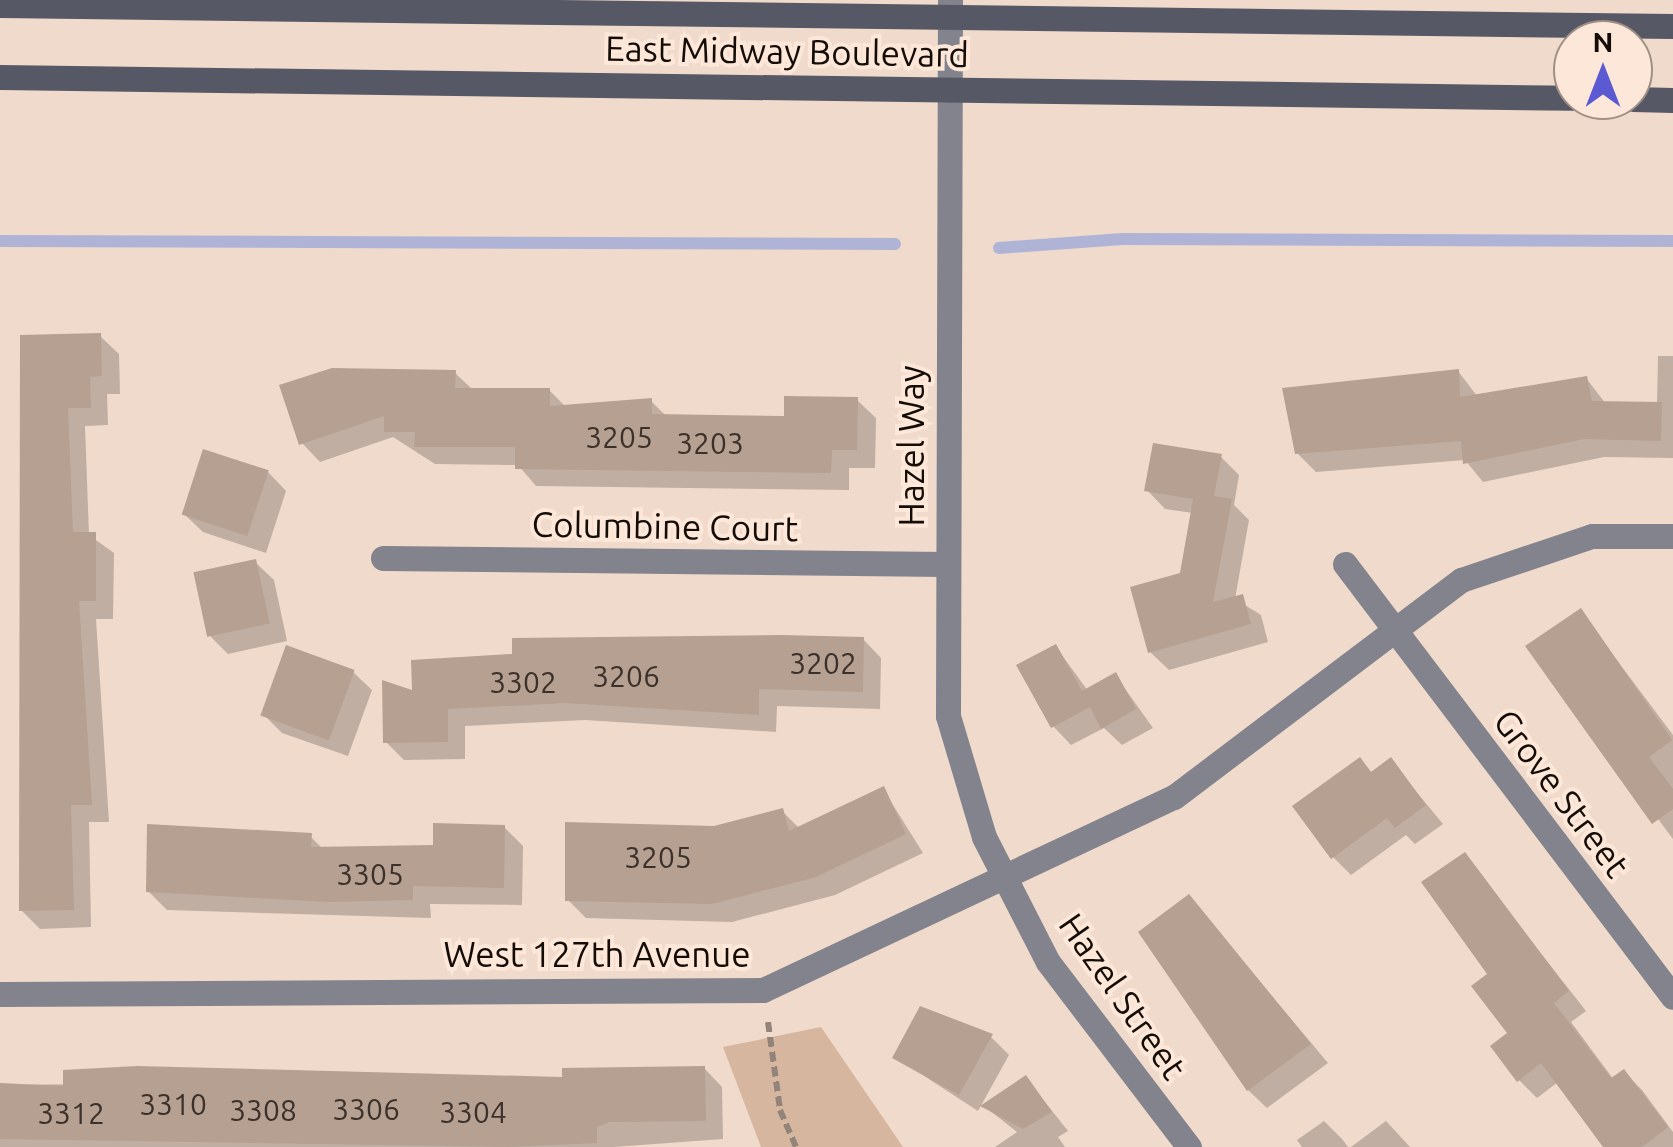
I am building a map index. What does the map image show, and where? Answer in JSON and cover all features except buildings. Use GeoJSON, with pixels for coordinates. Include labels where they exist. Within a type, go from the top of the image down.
{"type":"FeatureCollection","features":[{"type":"Feature","properties":{"kind":"main road","name":"East Midway Boulevard"},"geometry":{"type":"LineString","coordinates":[[0,5],[950,9],[1673,26]]}},
{"type":"Feature","properties":{"kind":"main road","name":"East Midway Boulevard"},"geometry":{"type":"LineString","coordinates":[[0,77],[1553,98]]}},
{"type":"Feature","properties":{"kind":"street","name":"Hazel Way"},"geometry":{"type":"LineString","coordinates":[[950,9],[945,564],[948,716],[1008,882]]}},
{"type":"Feature","properties":{"kind":"street","name":"West 127th Avenue"},"geometry":{"type":"LineString","coordinates":[[0,994],[763,990],[1008,882],[1174,797],[1394,630],[1512,557],[1592,536],[1673,536]]}},
{"type":"Feature","properties":{"kind":"street","name":"Columbine Court"},"geometry":{"type":"LineString","coordinates":[[383,558],[945,564]]}},
{"type":"Feature","properties":{"kind":"street"},"geometry":{"type":"LineString","coordinates":[[1344,564],[1394,630]]}},
{"type":"Feature","properties":{"kind":"street","name":"Grove Street"},"geometry":{"type":"LineString","coordinates":[[1394,630],[1673,998]]}},
{"type":"Feature","properties":{"kind":"street","name":"Hazel Street"},"geometry":{"type":"LineString","coordinates":[[1008,882],[1048,962],[1189,1147]]}},
{"type":"Feature","properties":{"kind":"path"},"geometry":{"type":"LineString","coordinates":[[763,990],[780,1110],[796,1147]]}},
{"type":"Feature","properties":{"kind":"shaded area"},"geometry":{"type":"Polygon","coordinates":[[[821,1027],[903,1147],[761,1147],[723,1047],[821,1027]]]}},
{"type":"Feature","properties":{"kind":"waterway"},"geometry":{"type":"LineString","coordinates":[[999,248],[1123,239],[1673,241]]}},
{"type":"Feature","properties":{"kind":"waterway"},"geometry":{"type":"LineString","coordinates":[[0,241],[895,244]]}}]}
